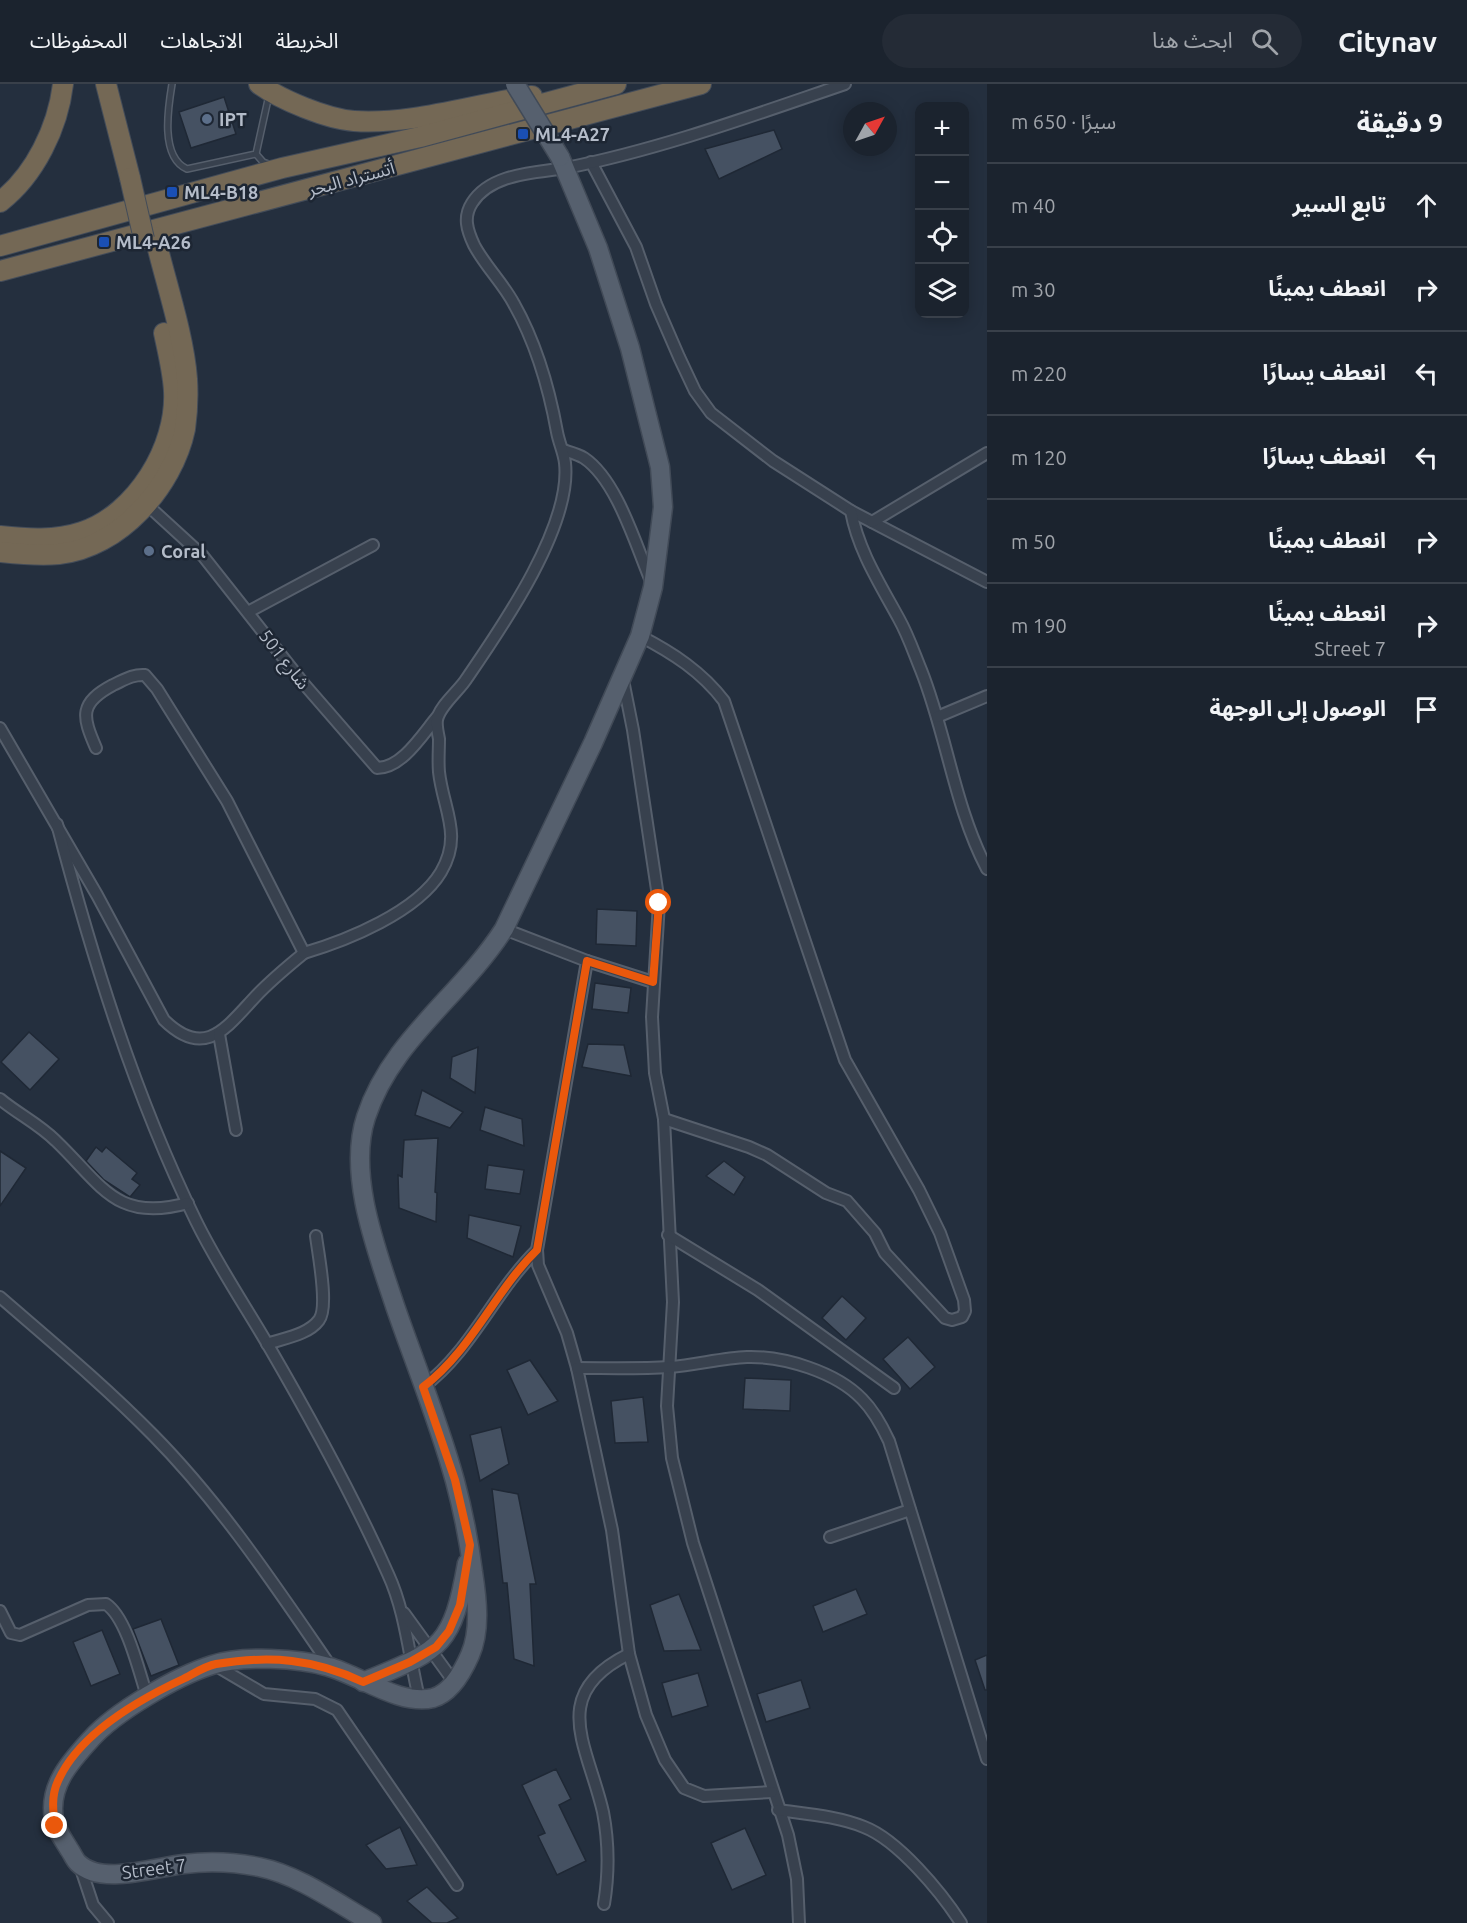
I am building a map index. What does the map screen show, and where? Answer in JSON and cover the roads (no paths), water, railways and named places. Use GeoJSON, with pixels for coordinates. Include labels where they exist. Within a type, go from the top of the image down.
{"type":"FeatureCollection","features":[{"type":"Feature","properties":{"kind":"highway"},"geometry":{"type":"LineString","coordinates":[[0,202],[9,195],[40,155],[60,108],[63,84]]}},
{"type":"Feature","properties":{"kind":"highway"},"geometry":{"type":"LineString","coordinates":[[106,84],[135,177]]}},
{"type":"Feature","properties":{"kind":"highway"},"geometry":{"type":"LineString","coordinates":[[0,552],[60,554],[99,541],[125,524],[141,499],[171,425],[174,391],[149,238],[135,177],[119,84]]}},
{"type":"Feature","properties":{"kind":"highway","name":"أتستراد البحر"},"geometry":{"type":"LineString","coordinates":[[0,271],[701,84]]}},
{"type":"Feature","properties":{"kind":"highway"},"geometry":{"type":"LineString","coordinates":[[265,88],[295,104],[353,121],[423,117],[490,102],[611,85]]}},
{"type":"Feature","properties":{"kind":"highway","name":"أتستراد البحر"},"geometry":{"type":"LineString","coordinates":[[0,246],[282,168],[420,137],[611,85]]}},
{"type":"Feature","properties":{"kind":"highway"},"geometry":{"type":"LineString","coordinates":[[0,277],[39,259]]}},
{"type":"Feature","properties":{"kind":"highway"},"geometry":{"type":"LineString","coordinates":[[0,536],[28,539],[60,538],[83,532],[141,499]]}},
{"type":"Feature","properties":{"kind":"main road"},"geometry":{"type":"LineString","coordinates":[[80,1865],[55,1826],[52,1804],[57,1781],[102,1726],[147,1696],[213,1664],[255,1660],[298,1661],[332,1667],[363,1682],[419,1698],[433,1697],[448,1690],[472,1652],[478,1607],[470,1545],[455,1480],[369,1227],[361,1172],[364,1123],[378,1085],[404,1044],[459,988],[487,955],[504,929],[640,636],[653,587],[663,507],[660,467],[623,326],[598,248],[563,162],[515,84]]}},
{"type":"Feature","properties":{"kind":"main road"},"geometry":{"type":"LineString","coordinates":[[363,1682],[410,1662],[436,1647],[449,1631],[460,1605],[470,1545]]}},
{"type":"Feature","properties":{"kind":"main road","name":"Street 7"},"geometry":{"type":"LineString","coordinates":[[80,1865],[100,1873],[125,1874],[181,1864],[218,1862],[262,1867],[296,1880],[372,1923]]}},
{"type":"Feature","properties":{"kind":"street"},"geometry":{"type":"LineString","coordinates":[[0,728],[57,824],[164,1020],[175,1032],[191,1038],[205,1039],[219,1034],[277,975],[304,953],[331,945],[375,924],[424,892],[440,874],[453,841],[440,773],[437,717],[479,660],[544,548],[564,492],[562,450],[556,418],[531,338],[514,303],[479,254],[468,232],[466,218],[471,203],[482,190],[499,181],[563,162],[591,162],[707,130],[845,84]]}},
{"type":"Feature","properties":{"kind":"street"},"geometry":{"type":"LineString","coordinates":[[591,162],[636,248],[656,304],[702,403],[711,413],[773,461],[851,511],[987,582]]}},
{"type":"Feature","properties":{"kind":"street"},"geometry":{"type":"LineString","coordinates":[[562,450],[584,458],[605,480],[622,513],[653,587]]}},
{"type":"Feature","properties":{"kind":"street"},"geometry":{"type":"LineString","coordinates":[[872,522],[987,453]]}},
{"type":"Feature","properties":{"kind":"street","name":"شارع 501"},"geometry":{"type":"LineString","coordinates":[[141,499],[203,556],[304,684],[377,768],[391,766],[437,717]]}},
{"type":"Feature","properties":{"kind":"street"},"geometry":{"type":"LineString","coordinates":[[851,511],[859,543],[901,622],[937,717],[963,815],[972,840],[987,869]]}},
{"type":"Feature","properties":{"kind":"street"},"geometry":{"type":"LineString","coordinates":[[249,612],[373,545]]}},
{"type":"Feature","properties":{"kind":"street"},"geometry":{"type":"LineString","coordinates":[[640,636],[672,652],[711,685],[724,701],[845,1060],[919,1190],[940,1233],[964,1300],[965,1311],[962,1317],[952,1320],[945,1318],[885,1253],[875,1233],[847,1201],[820,1190],[774,1159],[749,1147],[664,1119]]}},
{"type":"Feature","properties":{"kind":"street"},"geometry":{"type":"LineString","coordinates":[[96,748],[85,721],[87,706],[91,699],[132,676],[145,675],[158,689],[227,801],[304,953]]}},
{"type":"Feature","properties":{"kind":"street"},"geometry":{"type":"LineString","coordinates":[[622,679],[657,876],[659,926],[653,982],[655,1072],[664,1119],[673,1302],[667,1406],[672,1458],[693,1543],[793,1854],[799,1923]]}},
{"type":"Feature","properties":{"kind":"street"},"geometry":{"type":"LineString","coordinates":[[937,717],[987,696]]}},
{"type":"Feature","properties":{"kind":"street"},"geometry":{"type":"LineString","coordinates":[[57,824],[87,938],[114,1023],[188,1203],[349,1495],[388,1574],[402,1610],[429,1651],[454,1682]]}},
{"type":"Feature","properties":{"kind":"street"},"geometry":{"type":"LineString","coordinates":[[504,929],[587,961],[653,982]]}},
{"type":"Feature","properties":{"kind":"street"},"geometry":{"type":"LineString","coordinates":[[587,961],[537,1250],[538,1265],[564,1325],[577,1368],[612,1530],[629,1654],[646,1715],[665,1760],[684,1788],[704,1796],[772,1792]]}},
{"type":"Feature","properties":{"kind":"street"},"geometry":{"type":"LineString","coordinates":[[219,1034],[236,1130]]}},
{"type":"Feature","properties":{"kind":"street"},"geometry":{"type":"LineString","coordinates":[[0,1099],[55,1140],[88,1174],[124,1204],[150,1210],[188,1203]]}},
{"type":"Feature","properties":{"kind":"street"},"geometry":{"type":"LineString","coordinates":[[668,1234],[758,1290],[894,1388]]}},
{"type":"Feature","properties":{"kind":"street"},"geometry":{"type":"LineString","coordinates":[[267,1344],[304,1332],[320,1320],[323,1304],[316,1236]]}},
{"type":"Feature","properties":{"kind":"street"},"geometry":{"type":"LineString","coordinates":[[423,1387],[460,1352],[518,1268],[537,1250]]}},
{"type":"Feature","properties":{"kind":"street"},"geometry":{"type":"LineString","coordinates":[[0,1297],[121,1403],[188,1473],[259,1563],[332,1667]]}},
{"type":"Feature","properties":{"kind":"street"},"geometry":{"type":"LineString","coordinates":[[577,1368],[668,1367],[745,1357],[775,1359],[823,1374],[850,1389],[880,1421],[889,1441],[987,1759]]}},
{"type":"Feature","properties":{"kind":"street"},"geometry":{"type":"LineString","coordinates":[[830,1537],[910,1510]]}},
{"type":"Feature","properties":{"kind":"street"},"geometry":{"type":"LineString","coordinates":[[0,1611],[11,1633],[20,1635],[88,1605],[106,1604],[111,1607],[122,1626],[147,1696]]}},
{"type":"Feature","properties":{"kind":"street"},"geometry":{"type":"LineString","coordinates":[[402,1610],[410,1662],[419,1698]]}},
{"type":"Feature","properties":{"kind":"street"},"geometry":{"type":"LineString","coordinates":[[604,1904],[608,1851],[603,1812],[583,1747],[579,1708],[585,1693],[602,1669],[629,1654]]}},
{"type":"Feature","properties":{"kind":"street"},"geometry":{"type":"LineString","coordinates":[[213,1664],[264,1694],[315,1699],[337,1710],[457,1886]]}},
{"type":"Feature","properties":{"kind":"street"},"geometry":{"type":"LineString","coordinates":[[778,1810],[840,1820],[873,1831],[920,1872],[961,1923]]}},
{"type":"Feature","properties":{"kind":"street"},"geometry":{"type":"LineString","coordinates":[[80,1865],[93,1905],[108,1923]]}},
{"type":"Feature","properties":{"kind":"lane"},"geometry":{"type":"LineString","coordinates":[[172,84],[169,105],[169,138],[175,159],[180,166],[187,169],[202,167],[256,154]]}},
{"type":"Feature","properties":{"kind":"lane"},"geometry":{"type":"LineString","coordinates":[[265,88],[256,154],[263,162],[282,168]]}},
{"type":"Feature","properties":{"kind":"place","name":"IPT"},"geometry":{"type":"Point","coordinates":[207,119]}},
{"type":"Feature","properties":{"kind":"place","name":"ML4-A27"},"geometry":{"type":"Point","coordinates":[523,134]}},
{"type":"Feature","properties":{"kind":"place","name":"ML4-B18"},"geometry":{"type":"Point","coordinates":[172,192]}},
{"type":"Feature","properties":{"kind":"place","name":"ML4-A26"},"geometry":{"type":"Point","coordinates":[104,242]}},
{"type":"Feature","properties":{"kind":"place","name":"Coral"},"geometry":{"type":"Point","coordinates":[149,551]}}]}
